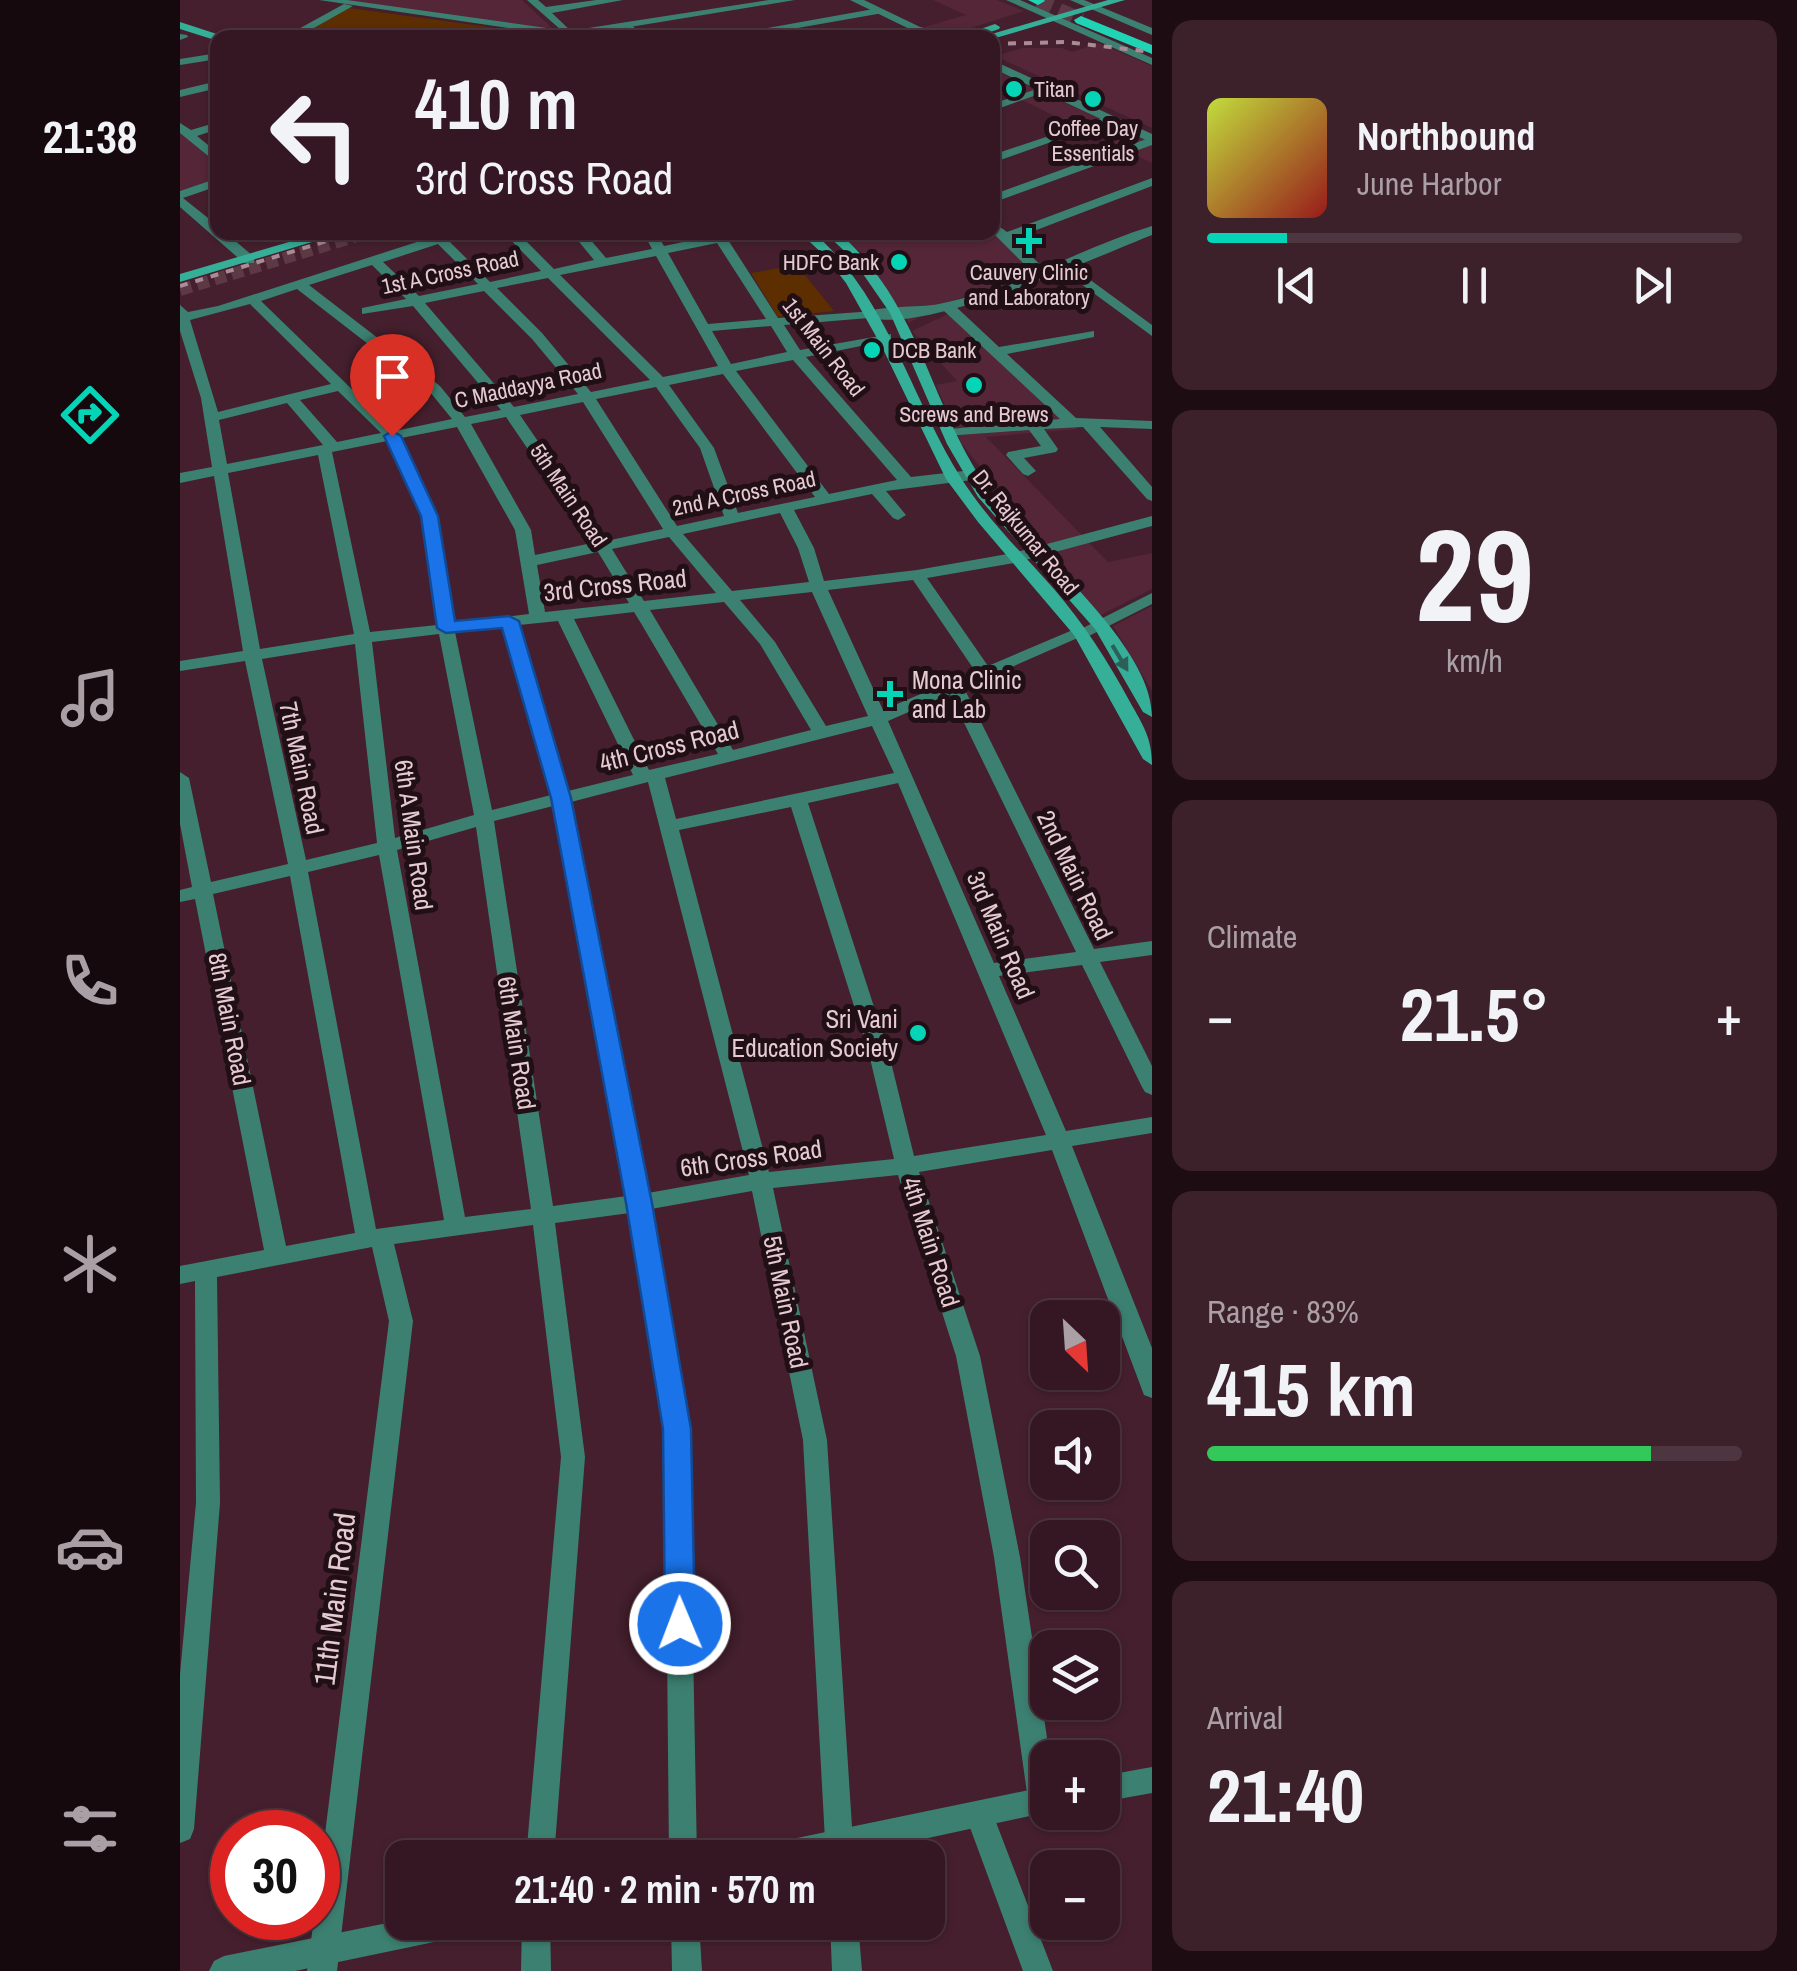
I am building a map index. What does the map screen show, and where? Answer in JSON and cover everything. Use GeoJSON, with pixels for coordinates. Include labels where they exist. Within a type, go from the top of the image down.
{"type":"FeatureCollection","features":[{"type":"Feature","properties":{"kind":"main road"},"geometry":{"type":"LineString","coordinates":[[981,30],[1041,7],[1085,7],[1120,0]]}},
{"type":"Feature","properties":{"kind":"main road"},"geometry":{"type":"LineString","coordinates":[[998,30],[1041,7]]}},
{"type":"Feature","properties":{"kind":"main road"},"geometry":{"type":"LineString","coordinates":[[1085,7],[1152,40]]}},
{"type":"Feature","properties":{"kind":"main road"},"geometry":{"type":"LineString","coordinates":[[1085,7],[1152,50]]}},
{"type":"Feature","properties":{"kind":"main road"},"geometry":{"type":"LineString","coordinates":[[181,34],[210,37]]}},
{"type":"Feature","properties":{"kind":"main road"},"geometry":{"type":"LineString","coordinates":[[181,34],[210,43]]}},
{"type":"Feature","properties":{"kind":"main road"},"geometry":{"type":"LineString","coordinates":[[180,278],[249,260],[299,240]]}},
{"type":"Feature","properties":{"kind":"main road","name":"Dr. Rajkumar Road"},"geometry":{"type":"LineString","coordinates":[[815,240],[835,258],[886,337],[930,437],[954,477],[1023,556],[1081,633],[1152,759]]}},
{"type":"Feature","properties":{"kind":"main road","name":"Dr. Rajkumar Road"},"geometry":{"type":"LineString","coordinates":[[840,240],[857,254],[898,316],[950,433],[1023,556],[1100,625],[1152,712]]}},
{"type":"Feature","properties":{"kind":"main road"},"geometry":{"type":"LineString","coordinates":[[930,437],[950,433]]}},
{"type":"Feature","properties":{"kind":"street"},"geometry":{"type":"LineString","coordinates":[[324,0],[537,30]]}},
{"type":"Feature","properties":{"kind":"street"},"geometry":{"type":"LineString","coordinates":[[532,0],[565,30]]}},
{"type":"Feature","properties":{"kind":"street"},"geometry":{"type":"LineString","coordinates":[[544,11],[618,0]]}},
{"type":"Feature","properties":{"kind":"street"},"geometry":{"type":"LineString","coordinates":[[595,30],[790,0]]}},
{"type":"Feature","properties":{"kind":"street"},"geometry":{"type":"LineString","coordinates":[[855,0],[920,30]]}},
{"type":"Feature","properties":{"kind":"street"},"geometry":{"type":"LineString","coordinates":[[1010,0],[1041,7],[1152,62]]}},
{"type":"Feature","properties":{"kind":"street"},"geometry":{"type":"LineString","coordinates":[[302,30],[348,6]]}},
{"type":"Feature","properties":{"kind":"street"},"geometry":{"type":"LineString","coordinates":[[1085,7],[1152,32]]}},
{"type":"Feature","properties":{"kind":"street"},"geometry":{"type":"LineString","coordinates":[[764,30],[879,11]]}},
{"type":"Feature","properties":{"kind":"street"},"geometry":{"type":"LineString","coordinates":[[628,25],[633,30]]}},
{"type":"Feature","properties":{"kind":"street"},"geometry":{"type":"LineString","coordinates":[[180,62],[210,57]]}},
{"type":"Feature","properties":{"kind":"street"},"geometry":{"type":"LineString","coordinates":[[1000,69],[1152,140]]}},
{"type":"Feature","properties":{"kind":"street"},"geometry":{"type":"LineString","coordinates":[[180,94],[210,86]]}},
{"type":"Feature","properties":{"kind":"street"},"geometry":{"type":"LineString","coordinates":[[1000,105],[1048,89]]}},
{"type":"Feature","properties":{"kind":"street"},"geometry":{"type":"LineString","coordinates":[[1000,156],[1110,119]]}},
{"type":"Feature","properties":{"kind":"street"},"geometry":{"type":"LineString","coordinates":[[184,131],[210,126]]}},
{"type":"Feature","properties":{"kind":"street"},"geometry":{"type":"LineString","coordinates":[[184,131],[210,153]]}},
{"type":"Feature","properties":{"kind":"street"},"geometry":{"type":"LineString","coordinates":[[1000,196],[1152,140]]}},
{"type":"Feature","properties":{"kind":"street"},"geometry":{"type":"LineString","coordinates":[[1006,236],[1152,182]]}},
{"type":"Feature","properties":{"kind":"street"},"geometry":{"type":"LineString","coordinates":[[210,185],[180,198],[210,225]]}},
{"type":"Feature","properties":{"kind":"street"},"geometry":{"type":"LineString","coordinates":[[704,328],[869,314],[898,316],[948,308],[1152,230]]}},
{"type":"Feature","properties":{"kind":"street"},"geometry":{"type":"LineString","coordinates":[[1000,231],[1041,273]]}},
{"type":"Feature","properties":{"kind":"street"},"geometry":{"type":"LineString","coordinates":[[227,240],[249,260]]}},
{"type":"Feature","properties":{"kind":"street"},"geometry":{"type":"LineString","coordinates":[[181,315],[252,298],[437,240]]}},
{"type":"Feature","properties":{"kind":"street"},"geometry":{"type":"LineString","coordinates":[[441,240],[537,336],[587,396],[672,531],[767,642],[821,734]]}},
{"type":"Feature","properties":{"kind":"street"},"geometry":{"type":"LineString","coordinates":[[518,240],[660,382],[708,448],[734,520]]}},
{"type":"Feature","properties":{"kind":"street"},"geometry":{"type":"LineString","coordinates":[[583,240],[602,260]]}},
{"type":"Feature","properties":{"kind":"street"},"geometry":{"type":"LineString","coordinates":[[654,240],[727,368],[825,498]]}},
{"type":"Feature","properties":{"kind":"street","name":"1st A Cross Road"},"geometry":{"type":"LineString","coordinates":[[367,311],[701,240]]}},
{"type":"Feature","properties":{"kind":"street","name":"1st Main Road"},"geometry":{"type":"LineString","coordinates":[[720,240],[796,355],[906,482]]}},
{"type":"Feature","properties":{"kind":"street","name":"5th Main Road"},"geometry":{"type":"LineString","coordinates":[[374,260],[418,300],[513,412],[604,546],[728,757]]}},
{"type":"Feature","properties":{"kind":"street"},"geometry":{"type":"LineString","coordinates":[[1062,264],[1152,332]]}},
{"type":"Feature","properties":{"kind":"street"},"geometry":{"type":"LineString","coordinates":[[299,284],[435,389],[462,422],[523,530],[538,618]]}},
{"type":"Feature","properties":{"kind":"street","name":"6th Main Road"},"geometry":{"type":"LineString","coordinates":[[252,298],[392,436],[430,516],[446,628],[484,818],[544,1214],[572,1457],[541,1840]]}},
{"type":"Feature","properties":{"kind":"street"},"geometry":{"type":"LineString","coordinates":[[948,308],[1079,422],[1152,496]]}},
{"type":"Feature","properties":{"kind":"street","name":"7th Main Road"},"geometry":{"type":"LineString","coordinates":[[181,315],[211,418],[252,652],[374,1238]]}},
{"type":"Feature","properties":{"kind":"street"},"geometry":{"type":"LineString","coordinates":[[1130,337],[1152,332]]}},
{"type":"Feature","properties":{"kind":"street"},"geometry":{"type":"LineString","coordinates":[[996,352],[1089,334]]}},
{"type":"Feature","properties":{"kind":"street","name":"C Maddayya Road"},"geometry":{"type":"LineString","coordinates":[[180,478],[886,337]]}},
{"type":"Feature","properties":{"kind":"street"},"geometry":{"type":"LineString","coordinates":[[211,418],[340,386]]}},
{"type":"Feature","properties":{"kind":"street"},"geometry":{"type":"LineString","coordinates":[[292,400],[329,449]]}},
{"type":"Feature","properties":{"kind":"street"},"geometry":{"type":"LineString","coordinates":[[950,433],[1079,422],[1152,426]]}},
{"type":"Feature","properties":{"kind":"street"},"geometry":{"type":"LineString","coordinates":[[1028,471],[1014,455],[1050,449],[1033,426]]}},
{"type":"Feature","properties":{"kind":"street","name":"6th A Main Road"},"geometry":{"type":"LineString","coordinates":[[329,449],[363,638],[388,847],[456,1227]]}},
{"type":"Feature","properties":{"kind":"street","name":"2nd A Cross Road"},"geometry":{"type":"LineString","coordinates":[[527,562],[786,510],[875,488],[972,475]]}},
{"type":"Feature","properties":{"kind":"street"},"geometry":{"type":"LineString","coordinates":[[875,488],[898,515]]}},
{"type":"Feature","properties":{"kind":"street","name":"3rd Main Road"},"geometry":{"type":"LineString","coordinates":[[786,510],[806,548],[818,587],[904,776],[1058,1138],[1141,1350],[1152,1388]]}},
{"type":"Feature","properties":{"kind":"street","name":"3rd Cross Road"},"geometry":{"type":"LineString","coordinates":[[180,666],[363,638],[917,575],[1023,556],[1152,521]]}},
{"type":"Feature","properties":{"kind":"street"},"geometry":{"type":"LineString","coordinates":[[917,575],[984,672]]}},
{"type":"Feature","properties":{"kind":"street","name":"4th Cross Road"},"geometry":{"type":"LineString","coordinates":[[180,896],[388,847],[484,818],[877,719],[1100,625],[1152,598]]}},
{"type":"Feature","properties":{"kind":"street","name":"5th Main Road"},"geometry":{"type":"LineString","coordinates":[[564,616],[649,775],[668,827],[760,1182],[815,1440],[839,1840]]}},
{"type":"Feature","properties":{"kind":"street"},"geometry":{"type":"LineString","coordinates":[[509,621],[561,798],[639,1203],[677,1429],[683,1840]]}},
{"type":"Feature","properties":{"kind":"street","name":"2nd Main Road"},"geometry":{"type":"LineString","coordinates":[[954,685],[1152,1088]]}},
{"type":"Feature","properties":{"kind":"street"},"geometry":{"type":"LineString","coordinates":[[668,827],[904,776]]}},
{"type":"Feature","properties":{"kind":"street","name":"8th Main Road"},"geometry":{"type":"LineString","coordinates":[[180,778],[278,1260]]}},
{"type":"Feature","properties":{"kind":"street","name":"4th Main Road"},"geometry":{"type":"LineString","coordinates":[[798,800],[878,1050],[906,1166],[968,1356],[1007,1557],[1036,1740]]}},
{"type":"Feature","properties":{"kind":"street"},"geometry":{"type":"LineString","coordinates":[[986,971],[1152,948]]}},
{"type":"Feature","properties":{"kind":"street","name":"6th Cross Road"},"geometry":{"type":"LineString","coordinates":[[193,1273],[278,1260],[374,1238],[639,1203],[760,1182],[906,1166],[1058,1138],[1152,1126]]}},
{"type":"Feature","properties":{"kind":"street","name":"11th Main Road"},"geometry":{"type":"LineString","coordinates":[[324,1961],[401,1322],[374,1238]]}},
{"type":"Feature","properties":{"kind":"street"},"geometry":{"type":"LineString","coordinates":[[180,1829],[208,1503],[193,1273]]}},
{"type":"Feature","properties":{"kind":"street"},"geometry":{"type":"LineString","coordinates":[[1120,1786],[1152,1780]]}},
{"type":"Feature","properties":{"kind":"street"},"geometry":{"type":"LineString","coordinates":[[879,1840],[1030,1802]]}},
{"type":"Feature","properties":{"kind":"street"},"geometry":{"type":"LineString","coordinates":[[980,1814],[1038,1971]]}},
{"type":"Feature","properties":{"kind":"street"},"geometry":{"type":"LineString","coordinates":[[224,1971],[324,1961],[399,1940]]}},
{"type":"Feature","properties":{"kind":"street"},"geometry":{"type":"LineString","coordinates":[[536,1940],[536,1971]]}},
{"type":"Feature","properties":{"kind":"street"},"geometry":{"type":"LineString","coordinates":[[686,1940],[687,1971]]}},
{"type":"Feature","properties":{"kind":"street"},"geometry":{"type":"LineString","coordinates":[[845,1940],[846,1971]]}},
{"type":"Feature","properties":{"kind":"shaded area"},"geometry":{"type":"Polygon","coordinates":[[[335,0],[522,0],[552,28],[350,3],[335,0]]]}},
{"type":"Feature","properties":{"kind":"shaded area"},"geometry":{"type":"Polygon","coordinates":[[[933,0],[997,0],[1024,11],[965,30],[914,30],[966,15],[933,0]]]}},
{"type":"Feature","properties":{"kind":"shaded area"},"geometry":{"type":"Polygon","coordinates":[[[349,8],[511,30],[309,30],[349,8]]]}},
{"type":"Feature","properties":{"kind":"shaded area"},"geometry":{"type":"Polygon","coordinates":[[[1099,43],[1152,66],[1152,128],[1000,58],[1000,55],[1022,48],[1062,48],[1072,52],[1099,43]]]}},
{"type":"Feature","properties":{"kind":"shaded area"},"geometry":{"type":"Polygon","coordinates":[[[1000,73],[1152,143],[1152,163],[1000,89],[1000,73]]]}},
{"type":"Feature","properties":{"kind":"shaded area"},"geometry":{"type":"Polygon","coordinates":[[[180,130],[210,158],[210,180],[180,191],[180,130]]]}},
{"type":"Feature","properties":{"kind":"shaded area"},"geometry":{"type":"Polygon","coordinates":[[[1000,239],[1035,272],[936,307],[909,323],[862,253],[843,240],[1000,239]]]}},
{"type":"Feature","properties":{"kind":"shaded area"},"geometry":{"type":"Polygon","coordinates":[[[797,265],[834,311],[778,317],[751,273],[797,265]]]}},
{"type":"Feature","properties":{"kind":"shaded area"},"geometry":{"type":"Polygon","coordinates":[[[948,314],[1077,429],[986,437],[1108,562],[1152,553],[1152,589],[1099,616],[961,443],[936,385],[957,381],[912,331],[948,314]]]}},
{"type":"Feature","properties":{"kind":"shaded area"},"geometry":{"type":"Polygon","coordinates":[[[1152,606],[1152,691],[1113,626],[1152,606]]]}},
{"type":"Feature","properties":{"kind":"tunnel"},"geometry":{"type":"LineString","coordinates":[[1038,1],[1081,20]]}},
{"type":"Feature","properties":{"kind":"tunnel"},"geometry":{"type":"LineString","coordinates":[[180,290],[344,240]]}},
{"type":"Feature","properties":{"kind":"railway"},"geometry":{"type":"LineString","coordinates":[[1000,44],[1066,42],[1152,52]]}},
{"type":"Feature","properties":{"kind":"railway"},"geometry":{"type":"LineString","coordinates":[[180,286],[330,240]]}},
{"type":"Feature","properties":{"kind":"place","name":"Titan"},"geometry":{"type":"Point","coordinates":[1014,89]}},
{"type":"Feature","properties":{"kind":"place","name":"Coffee Day Essentials"},"geometry":{"type":"Point","coordinates":[1093,99]}},
{"type":"Feature","properties":{"kind":"place","name":"Cauvery Clinic and Laboratory"},"geometry":{"type":"Point","coordinates":[1029,241]}},
{"type":"Feature","properties":{"kind":"place","name":"HDFC Bank"},"geometry":{"type":"Point","coordinates":[899,262]}},
{"type":"Feature","properties":{"kind":"place","name":"DCB Bank"},"geometry":{"type":"Point","coordinates":[872,350]}},
{"type":"Feature","properties":{"kind":"place","name":"Screws and Brews"},"geometry":{"type":"Point","coordinates":[974,385]}},
{"type":"Feature","properties":{"kind":"place","name":"Mona Clinic and Lab"},"geometry":{"type":"Point","coordinates":[890,694]}},
{"type":"Feature","properties":{"kind":"place","name":"Sri Vani Education Society"},"geometry":{"type":"Point","coordinates":[918,1033]}},
{"type":"Feature","properties":{"kind":"route"},"geometry":{"type":"LineString","coordinates":[[392,436],[430,516],[446,628],[509,621],[561,798],[639,1203],[677,1429],[680,1624]]}}]}
